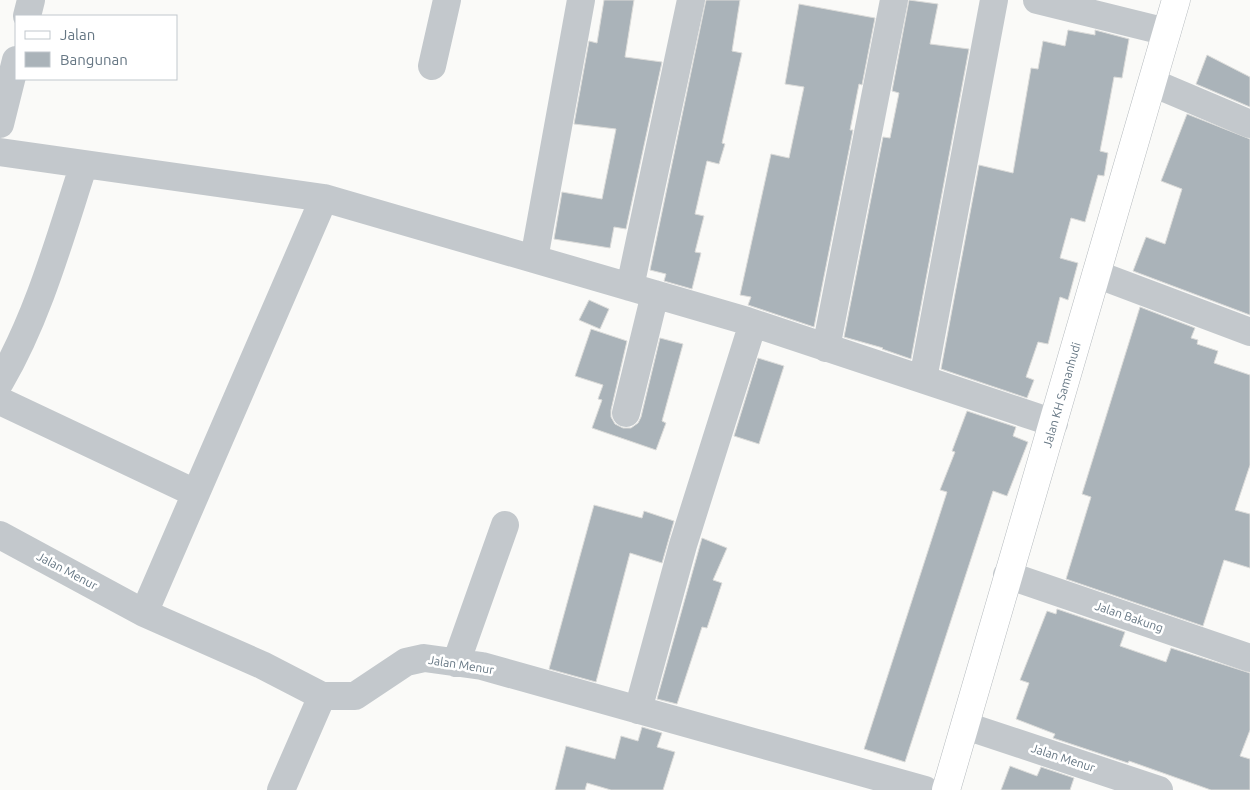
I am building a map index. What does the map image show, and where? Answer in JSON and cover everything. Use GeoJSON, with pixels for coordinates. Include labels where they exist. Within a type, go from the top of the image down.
{"type":"FeatureCollection","features":[{"type":"Feature","properties":{"kind":"main road","name":"Jalan KH Samanhudi"},"geometry":{"type":"LineString","coordinates":[[946,790],[966,726],[1007,575],[1054,424],[1176,0]]}},
{"type":"Feature","properties":{"kind":"street"},"geometry":{"type":"LineString","coordinates":[[27,15],[31,0]]}},
{"type":"Feature","properties":{"kind":"street"},"geometry":{"type":"LineString","coordinates":[[432,66],[446,0]]}},
{"type":"Feature","properties":{"kind":"street"},"geometry":{"type":"LineString","coordinates":[[534,259],[581,0]]}},
{"type":"Feature","properties":{"kind":"street"},"geometry":{"type":"LineString","coordinates":[[626,413],[642,291],[691,0]]}},
{"type":"Feature","properties":{"kind":"street"},"geometry":{"type":"LineString","coordinates":[[826,348],[894,0]]}},
{"type":"Feature","properties":{"kind":"street"},"geometry":{"type":"LineString","coordinates":[[923,379],[994,0]]}},
{"type":"Feature","properties":{"kind":"street"},"geometry":{"type":"LineString","coordinates":[[1036,0],[1167,32]]}},
{"type":"Feature","properties":{"kind":"street"},"geometry":{"type":"LineString","coordinates":[[0,124],[15,64]]}},
{"type":"Feature","properties":{"kind":"street"},"geometry":{"type":"LineString","coordinates":[[1153,83],[1250,124]]}},
{"type":"Feature","properties":{"kind":"street"},"geometry":{"type":"LineString","coordinates":[[0,152],[324,198],[753,323],[1054,424]]}},
{"type":"Feature","properties":{"kind":"street"},"geometry":{"type":"LineString","coordinates":[[0,382],[23,338],[57,248],[84,164]]}},
{"type":"Feature","properties":{"kind":"street"},"geometry":{"type":"LineString","coordinates":[[144,613],[324,198]]}},
{"type":"Feature","properties":{"kind":"street"},"geometry":{"type":"LineString","coordinates":[[1096,274],[1250,332]]}},
{"type":"Feature","properties":{"kind":"street"},"geometry":{"type":"LineString","coordinates":[[638,710],[683,545],[753,323]]}},
{"type":"Feature","properties":{"kind":"street"},"geometry":{"type":"LineString","coordinates":[[0,401],[196,493]]}},
{"type":"Feature","properties":{"kind":"street"},"geometry":{"type":"LineString","coordinates":[[456,663],[505,525]]}},
{"type":"Feature","properties":{"kind":"street","name":"Jalan Menur"},"geometry":{"type":"LineString","coordinates":[[0,535],[144,613],[262,665],[322,696],[355,696],[406,662],[424,658],[482,666],[926,790]]}},
{"type":"Feature","properties":{"kind":"street","name":"Jalan Bakung"},"geometry":{"type":"LineString","coordinates":[[1007,575],[1250,658]]}},
{"type":"Feature","properties":{"kind":"street"},"geometry":{"type":"LineString","coordinates":[[281,790],[322,696]]}},
{"type":"Feature","properties":{"kind":"street","name":"Jalan Menur"},"geometry":{"type":"LineString","coordinates":[[966,726],[1159,790]]}},
{"type":"Feature","properties":{"kind":"building"},"geometry":{"type":"Polygon","coordinates":[[[604,0],[634,0],[625,57],[662,62],[626,229],[614,227],[610,248],[554,239],[562,192],[602,199],[616,129],[574,124],[589,41],[597,43],[604,0]]]}},
{"type":"Feature","properties":{"kind":"building"},"geometry":{"type":"Polygon","coordinates":[[[706,0],[740,0],[732,51],[742,53],[722,143],[725,144],[719,164],[707,161],[695,214],[704,216],[695,252],[701,253],[692,289],[664,281],[666,274],[650,270],[706,0]]]}},
{"type":"Feature","properties":{"kind":"building"},"geometry":{"type":"Polygon","coordinates":[[[909,0],[938,4],[930,44],[969,49],[911,359],[883,348],[844,337],[883,137],[890,138],[899,93],[892,91],[909,0]]]}},
{"type":"Feature","properties":{"kind":"building"},"geometry":{"type":"Polygon","coordinates":[[[799,4],[875,18],[862,85],[859,84],[850,130],[853,130],[814,327],[748,305],[751,297],[740,295],[771,154],[789,158],[804,87],[785,84],[799,4]]]}},
{"type":"Feature","properties":{"kind":"building"},"geometry":{"type":"Polygon","coordinates":[[[1068,30],[1095,35],[1095,30],[1129,39],[1122,78],[1114,77],[1100,151],[1108,153],[1104,176],[1098,175],[1085,222],[1071,218],[1060,258],[1078,263],[1068,300],[1060,297],[1048,344],[1038,342],[1026,377],[1034,380],[1027,398],[941,369],[979,165],[1013,173],[1031,68],[1038,69],[1043,41],[1065,46],[1068,30]]]}},
{"type":"Feature","properties":{"kind":"building"},"geometry":{"type":"Polygon","coordinates":[[[1207,55],[1250,77],[1250,107],[1196,84],[1207,55]]]}},
{"type":"Feature","properties":{"kind":"building"},"geometry":{"type":"Polygon","coordinates":[[[1187,114],[1250,139],[1250,315],[1133,271],[1146,237],[1165,244],[1182,189],[1161,181],[1187,114]]]}},
{"type":"Feature","properties":{"kind":"building"},"geometry":{"type":"Polygon","coordinates":[[[589,300],[609,309],[600,329],[579,320],[589,300]]]}},
{"type":"Feature","properties":{"kind":"building"},"geometry":{"type":"Polygon","coordinates":[[[1140,307],[1195,328],[1191,338],[1198,340],[1197,344],[1218,351],[1214,363],[1250,375],[1250,465],[1235,510],[1250,514],[1250,568],[1224,560],[1203,626],[1066,579],[1091,497],[1082,494],[1140,307]]]}},
{"type":"Feature","properties":{"kind":"building"},"geometry":{"type":"Polygon","coordinates":[[[591,329],[627,341],[611,410],[611,417],[615,424],[623,428],[631,428],[638,423],[641,417],[660,338],[683,344],[662,421],[666,423],[656,450],[592,428],[602,400],[598,399],[603,385],[575,376],[591,329]]]}},
{"type":"Feature","properties":{"kind":"building"},"geometry":{"type":"Polygon","coordinates":[[[758,358],[784,366],[759,444],[734,436],[758,358]]]}},
{"type":"Feature","properties":{"kind":"building"},"geometry":{"type":"Polygon","coordinates":[[[967,411],[1016,427],[1013,436],[1028,442],[1007,496],[993,491],[905,762],[864,749],[947,492],[940,490],[955,452],[952,451],[967,411]]]}},
{"type":"Feature","properties":{"kind":"building"},"geometry":{"type":"Polygon","coordinates":[[[594,505],[642,518],[644,511],[674,521],[662,563],[630,553],[596,682],[549,669],[594,505]]]}},
{"type":"Feature","properties":{"kind":"building"},"geometry":{"type":"Polygon","coordinates":[[[702,538],[727,548],[713,580],[722,583],[707,628],[702,627],[677,704],[657,699],[702,538]]]}},
{"type":"Feature","properties":{"kind":"building"},"geometry":{"type":"Polygon","coordinates":[[[1057,609],[1125,632],[1120,646],[1166,662],[1171,648],[1250,673],[1250,730],[1240,756],[1250,759],[1250,790],[1211,790],[1129,761],[1128,763],[1053,738],[1055,734],[1016,719],[1029,683],[1020,680],[1047,611],[1056,614],[1057,609]]]}},
{"type":"Feature","properties":{"kind":"building"},"geometry":{"type":"Polygon","coordinates":[[[642,727],[662,733],[657,747],[675,752],[663,790],[611,790],[587,783],[585,790],[555,790],[566,746],[615,759],[621,736],[638,741],[642,727]]]}},
{"type":"Feature","properties":{"kind":"building"},"geometry":{"type":"Polygon","coordinates":[[[1010,766],[1037,776],[1041,767],[1074,778],[1070,790],[1001,790],[1010,766]]]}}]}
